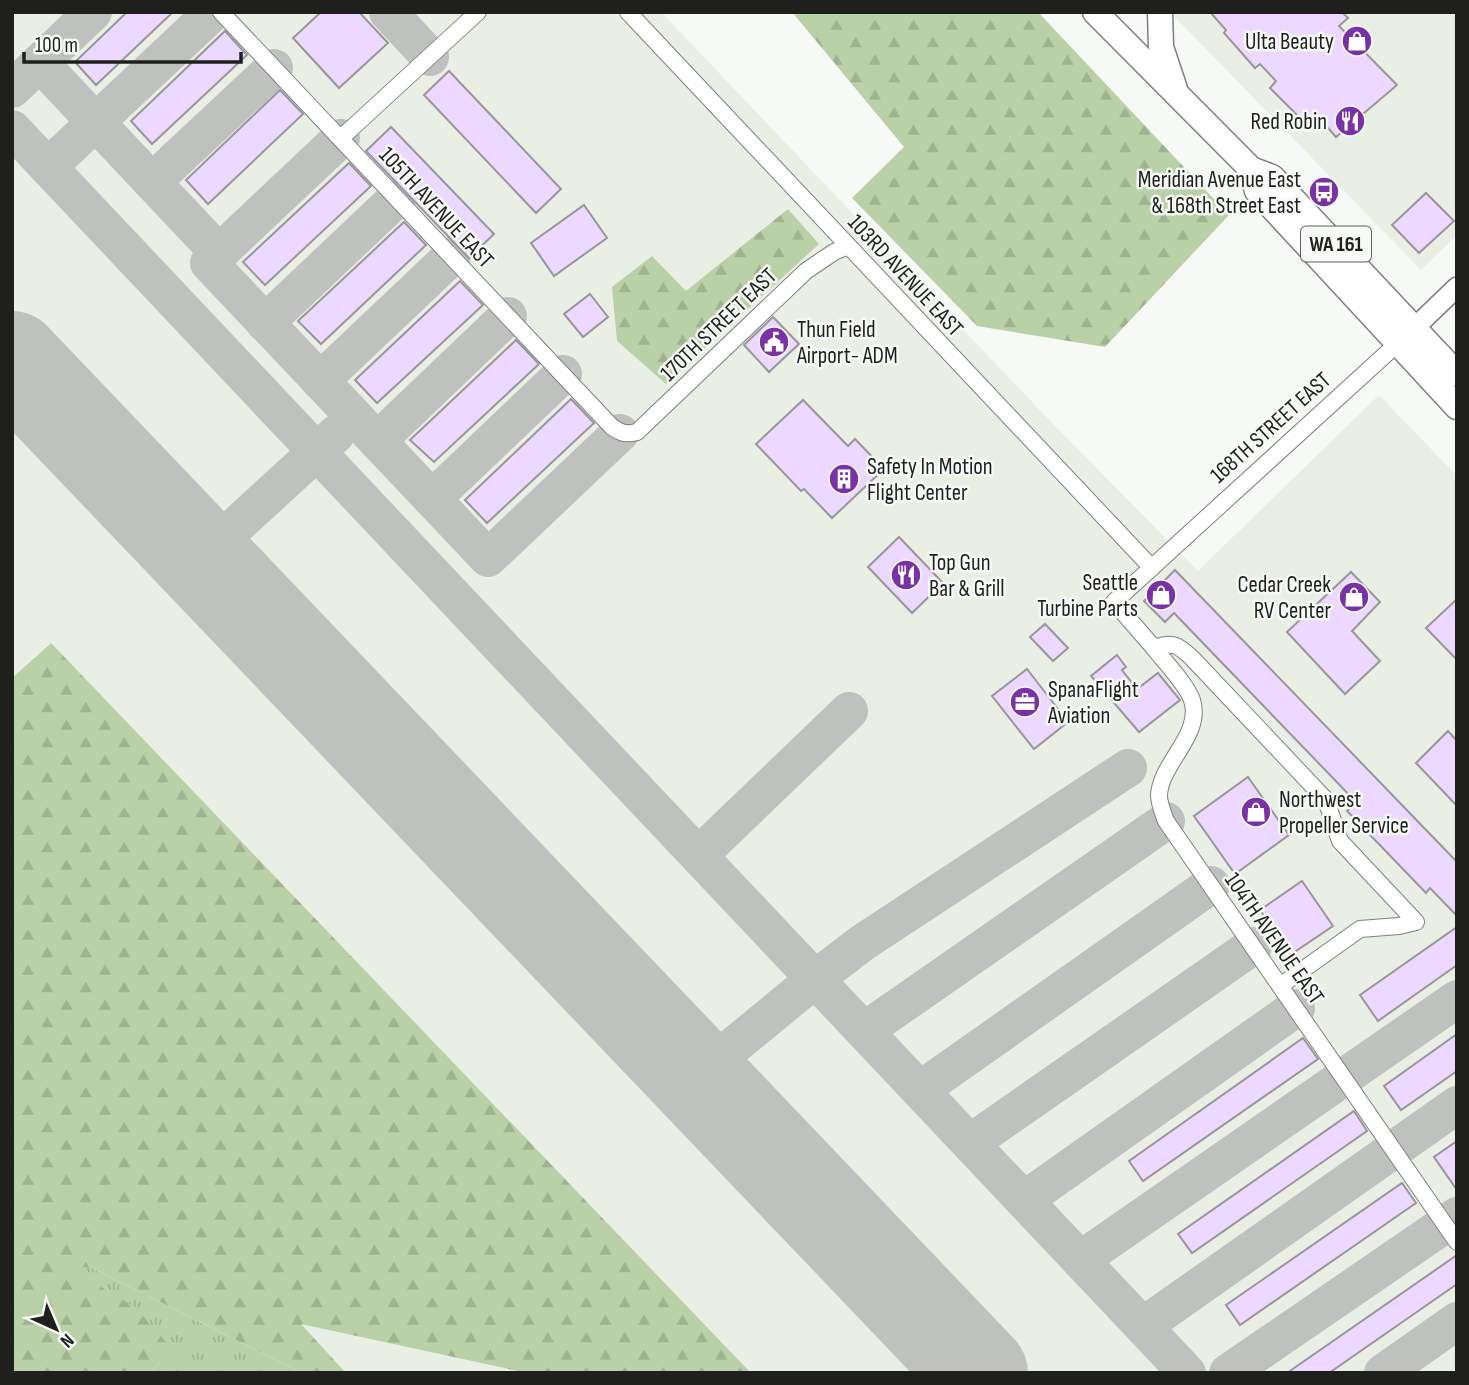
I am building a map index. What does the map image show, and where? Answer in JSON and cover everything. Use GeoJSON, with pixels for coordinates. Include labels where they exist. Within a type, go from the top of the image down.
{"type":"FeatureCollection","features":[{"type":"Feature","properties":{"kind":"main road","name":"WA 161"},"geometry":{"type":"LineString","coordinates":[[1095,12],[1251,169],[1257,191],[1406,336],[1457,374]]}},
{"type":"Feature","properties":{"kind":"main road"},"geometry":{"type":"LineString","coordinates":[[1160,12],[1161,47],[1176,93]]}},
{"type":"Feature","properties":{"kind":"main road","name":"WA 161"},"geometry":{"type":"LineString","coordinates":[[1406,336],[1457,408]]}},
{"type":"Feature","properties":{"kind":"street","name":"105TH AVENUE EAST"},"geometry":{"type":"LineString","coordinates":[[221,12],[620,433]]}},
{"type":"Feature","properties":{"kind":"street"},"geometry":{"type":"LineString","coordinates":[[341,138],[478,12]]}},
{"type":"Feature","properties":{"kind":"street","name":"103RD AVENUE EAST"},"geometry":{"type":"LineString","coordinates":[[628,12],[1152,568]]}},
{"type":"Feature","properties":{"kind":"street","name":"170TH STREET EAST"},"geometry":{"type":"LineString","coordinates":[[620,433],[637,432],[806,271],[834,251],[848,246]]}},
{"type":"Feature","properties":{"kind":"street","name":"168TH STREET EAST"},"geometry":{"type":"LineString","coordinates":[[1114,602],[1406,336],[1457,286]]}},
{"type":"Feature","properties":{"kind":"street","name":"104TH AVENUE EAST"},"geometry":{"type":"LineString","coordinates":[[1114,602],[1189,692],[1193,703],[1189,731],[1163,778],[1159,793],[1159,802],[1166,821],[1457,1241]]}},
{"type":"Feature","properties":{"kind":"street"},"geometry":{"type":"LineString","coordinates":[[1154,648],[1173,644],[1202,668],[1326,800],[1340,841],[1416,922],[1360,929],[1280,986]]}},
{"type":"Feature","properties":{"kind":"shaded area"},"geometry":{"type":"Polygon","coordinates":[[[12,12],[661,12],[1054,425],[1198,571],[1379,395],[1457,476],[1457,1373],[751,1373],[50,643],[12,678],[12,12]]]}},
{"type":"Feature","properties":{"kind":"shaded area"},"geometry":{"type":"Polygon","coordinates":[[[1170,12],[1457,12],[1457,235],[1421,270],[1170,12]]]}},
{"type":"Feature","properties":{"kind":"shaded area"},"geometry":{"type":"Polygon","coordinates":[[[299,1323],[527,1373],[346,1373],[299,1323]]]}},
{"type":"Feature","properties":{"kind":"green space"},"geometry":{"type":"Polygon","coordinates":[[[792,12],[1038,12],[1229,215],[1105,347],[977,326],[852,198],[904,147],[792,12]]]}},
{"type":"Feature","properties":{"kind":"green space"},"geometry":{"type":"Polygon","coordinates":[[[788,209],[819,244],[666,384],[617,341],[612,287],[652,256],[686,291],[788,209]]]}},
{"type":"Feature","properties":{"kind":"green space"},"geometry":{"type":"Polygon","coordinates":[[[51,643],[751,1373],[527,1373],[301,1324],[346,1373],[302,1373],[92,1268],[66,1266],[135,1307],[167,1343],[161,1361],[149,1373],[12,1373],[12,678],[51,643]]]}},
{"type":"Feature","properties":{"kind":"green space"},"geometry":{"type":"Polygon","coordinates":[[[64,1265],[92,1268],[302,1373],[149,1373],[161,1361],[64,1265]]]}},
{"type":"Feature","properties":{"kind":"building"},"geometry":{"type":"Polygon","coordinates":[[[127,12],[173,12],[96,85],[75,62],[127,12]]]}},
{"type":"Feature","properties":{"kind":"building"},"geometry":{"type":"Polygon","coordinates":[[[321,12],[359,12],[388,43],[339,88],[293,38],[321,12]]]}},
{"type":"Feature","properties":{"kind":"building"},"geometry":{"type":"Polygon","coordinates":[[[1210,12],[1342,12],[1348,18],[1339,26],[1397,85],[1336,137],[1322,121],[1314,128],[1305,118],[1302,120],[1270,88],[1276,81],[1260,64],[1255,68],[1224,33],[1226,30],[1210,12]]]}},
{"type":"Feature","properties":{"kind":"building"},"geometry":{"type":"Polygon","coordinates":[[[225,31],[247,55],[152,144],[131,121],[225,31]]]}},
{"type":"Feature","properties":{"kind":"building"},"geometry":{"type":"Polygon","coordinates":[[[449,71],[561,189],[536,213],[424,95],[449,71]]]}},
{"type":"Feature","properties":{"kind":"building"},"geometry":{"type":"Polygon","coordinates":[[[280,90],[303,114],[208,204],[186,180],[280,90]]]}},
{"type":"Feature","properties":{"kind":"building"},"geometry":{"type":"Polygon","coordinates":[[[391,127],[494,234],[469,258],[366,151],[391,127]]]}},
{"type":"Feature","properties":{"kind":"building"},"geometry":{"type":"Polygon","coordinates":[[[349,163],[371,186],[265,285],[243,262],[349,163]]]}},
{"type":"Feature","properties":{"kind":"building"},"geometry":{"type":"Polygon","coordinates":[[[1426,193],[1454,221],[1419,253],[1392,225],[1426,193]]]}},
{"type":"Feature","properties":{"kind":"building"},"geometry":{"type":"Polygon","coordinates":[[[584,205],[607,238],[554,276],[531,243],[584,205]]]}},
{"type":"Feature","properties":{"kind":"building"},"geometry":{"type":"Polygon","coordinates":[[[404,222],[426,245],[321,344],[298,321],[404,222]]]}},
{"type":"Feature","properties":{"kind":"building"},"geometry":{"type":"Polygon","coordinates":[[[460,281],[483,305],[377,403],[355,380],[460,281]]]}},
{"type":"Feature","properties":{"kind":"building"},"geometry":{"type":"Polygon","coordinates":[[[590,294],[608,317],[583,337],[564,314],[590,294]]]}},
{"type":"Feature","properties":{"kind":"building"},"geometry":{"type":"Polygon","coordinates":[[[773,317],[799,344],[769,372],[744,345],[773,317]]]}},
{"type":"Feature","properties":{"kind":"building"},"geometry":{"type":"Polygon","coordinates":[[[516,340],[539,364],[434,462],[410,440],[516,340]]]}},
{"type":"Feature","properties":{"kind":"building"},"geometry":{"type":"Polygon","coordinates":[[[571,399],[594,423],[487,523],[465,500],[571,399]]]}},
{"type":"Feature","properties":{"kind":"building"},"geometry":{"type":"Polygon","coordinates":[[[803,400],[848,446],[855,439],[884,469],[832,518],[804,489],[801,491],[756,444],[803,400]]]}},
{"type":"Feature","properties":{"kind":"building","name":"Top Gun Bar & Grill"},"geometry":{"type":"Polygon","coordinates":[[[899,537],[943,583],[912,613],[868,567],[899,537]]]}},
{"type":"Feature","properties":{"kind":"building"},"geometry":{"type":"Polygon","coordinates":[[[1175,570],[1457,862],[1457,916],[1430,888],[1426,893],[1347,811],[1356,802],[1174,613],[1165,622],[1144,601],[1175,570]]]}},
{"type":"Feature","properties":{"kind":"building"},"geometry":{"type":"Polygon","coordinates":[[[1351,572],[1380,602],[1352,631],[1380,661],[1345,694],[1287,632],[1351,572]]]}},
{"type":"Feature","properties":{"kind":"building"},"geometry":{"type":"Polygon","coordinates":[[[1457,599],[1457,660],[1426,628],[1457,599]]]}},
{"type":"Feature","properties":{"kind":"building"},"geometry":{"type":"Polygon","coordinates":[[[1045,624],[1068,648],[1053,661],[1030,637],[1045,624]]]}},
{"type":"Feature","properties":{"kind":"building"},"geometry":{"type":"Polygon","coordinates":[[[1117,655],[1126,667],[1122,670],[1137,689],[1158,673],[1180,700],[1139,732],[1091,676],[1117,655]]]}},
{"type":"Feature","properties":{"kind":"building"},"geometry":{"type":"Polygon","coordinates":[[[1027,669],[1068,722],[1034,749],[992,696],[1027,669]]]}},
{"type":"Feature","properties":{"kind":"building"},"geometry":{"type":"Polygon","coordinates":[[[1448,731],[1457,741],[1457,806],[1416,763],[1448,731]]]}},
{"type":"Feature","properties":{"kind":"building"},"geometry":{"type":"Polygon","coordinates":[[[1248,777],[1289,835],[1235,874],[1194,816],[1248,777]]]}},
{"type":"Feature","properties":{"kind":"building"},"geometry":{"type":"Polygon","coordinates":[[[1302,881],[1333,926],[1290,955],[1260,910],[1302,881]]]}},
{"type":"Feature","properties":{"kind":"building"},"geometry":{"type":"Polygon","coordinates":[[[1457,927],[1457,965],[1378,1021],[1360,995],[1457,927]]]}},
{"type":"Feature","properties":{"kind":"building"},"geometry":{"type":"Polygon","coordinates":[[[1457,1034],[1457,1071],[1401,1110],[1384,1086],[1457,1034]]]}},
{"type":"Feature","properties":{"kind":"building"},"geometry":{"type":"Polygon","coordinates":[[[1303,1038],[1318,1059],[1143,1181],[1129,1161],[1303,1038]]]}},
{"type":"Feature","properties":{"kind":"building"},"geometry":{"type":"Polygon","coordinates":[[[1354,1111],[1367,1131],[1192,1253],[1178,1234],[1354,1111]]]}},
{"type":"Feature","properties":{"kind":"building"},"geometry":{"type":"Polygon","coordinates":[[[1457,1141],[1457,1190],[1434,1157],[1457,1141]]]}},
{"type":"Feature","properties":{"kind":"building"},"geometry":{"type":"Polygon","coordinates":[[[1402,1183],[1416,1203],[1240,1325],[1226,1305],[1402,1183]]]}},
{"type":"Feature","properties":{"kind":"building"},"geometry":{"type":"Polygon","coordinates":[[[1457,1255],[1457,1284],[1329,1373],[1287,1373],[1457,1255]]]}},
{"type":"Feature","properties":{"kind":"taxiway"},"geometry":{"type":"LineString","coordinates":[[12,89],[93,12]]}},
{"type":"Feature","properties":{"kind":"taxiway"},"geometry":{"type":"LineString","coordinates":[[48,167],[213,12]]}},
{"type":"Feature","properties":{"kind":"taxiway"},"geometry":{"type":"LineString","coordinates":[[388,12],[430,57]]}},
{"type":"Feature","properties":{"kind":"taxiway"},"geometry":{"type":"LineString","coordinates":[[40,63],[219,253],[209,263],[488,558],[620,433]]}},
{"type":"Feature","properties":{"kind":"taxiway"},"geometry":{"type":"LineString","coordinates":[[152,182],[274,68]]}},
{"type":"Feature","properties":{"kind":"taxiway"},"geometry":{"type":"LineString","coordinates":[[12,129],[1187,1373]]}},
{"type":"Feature","properties":{"kind":"taxiway"},"geometry":{"type":"LineString","coordinates":[[219,253],[341,138]]}},
{"type":"Feature","properties":{"kind":"taxiway"},"geometry":{"type":"LineString","coordinates":[[265,323],[397,198]]}},
{"type":"Feature","properties":{"kind":"taxiway"},"geometry":{"type":"LineString","coordinates":[[320,381],[452,256]]}},
{"type":"Feature","properties":{"kind":"taxiway"},"geometry":{"type":"LineString","coordinates":[[377,441],[508,316]]}},
{"type":"Feature","properties":{"kind":"taxiway"},"geometry":{"type":"LineString","coordinates":[[432,499],[563,374]]}},
{"type":"Feature","properties":{"kind":"taxiway"},"geometry":{"type":"LineString","coordinates":[[201,558],[336,434]]}},
{"type":"Feature","properties":{"kind":"taxiway"},"geometry":{"type":"LineString","coordinates":[[699,855],[849,711]]}},
{"type":"Feature","properties":{"kind":"taxiway"},"geometry":{"type":"LineString","coordinates":[[696,1077],[862,943],[1128,768]]}},
{"type":"Feature","properties":{"kind":"taxiway"},"geometry":{"type":"LineString","coordinates":[[864,1031],[1166,821]]}},
{"type":"Feature","properties":{"kind":"taxiway"},"geometry":{"type":"LineString","coordinates":[[920,1090],[1211,885]]}},
{"type":"Feature","properties":{"kind":"taxiway"},"geometry":{"type":"LineString","coordinates":[[970,1143],[1253,946]]}},
{"type":"Feature","properties":{"kind":"taxiway"},"geometry":{"type":"LineString","coordinates":[[1080,1260],[1457,999]]}},
{"type":"Feature","properties":{"kind":"taxiway"},"geometry":{"type":"LineString","coordinates":[[1024,1200],[1296,1008]]}},
{"type":"Feature","properties":{"kind":"taxiway"},"geometry":{"type":"LineString","coordinates":[[1143,1326],[1457,1105]]}},
{"type":"Feature","properties":{"kind":"taxiway"},"geometry":{"type":"LineString","coordinates":[[1228,1373],[1457,1216]]}},
{"type":"Feature","properties":{"kind":"taxiway"},"geometry":{"type":"LineString","coordinates":[[1383,1373],[1457,1321]]}},
{"type":"Feature","properties":{"kind":"runway"},"geometry":{"type":"LineString","coordinates":[[12,360],[979,1373]]}},
{"type":"Feature","properties":{"kind":"place","name":"Ulta Beauty"},"geometry":{"type":"Point","coordinates":[1357,41]}},
{"type":"Feature","properties":{"kind":"place","name":"Red Robin"},"geometry":{"type":"Point","coordinates":[1350,121]}},
{"type":"Feature","properties":{"kind":"place","name":"Meridian Avenue East & 168th Street East"},"geometry":{"type":"Point","coordinates":[1324,192]}},
{"type":"Feature","properties":{"kind":"place","name":"Thun Field Airport- ADM"},"geometry":{"type":"Point","coordinates":[774,342]}},
{"type":"Feature","properties":{"kind":"place","name":"Safety In Motion Flight Center"},"geometry":{"type":"Point","coordinates":[844,479]}},
{"type":"Feature","properties":{"kind":"place","name":"Top Gun Bar & Grill"},"geometry":{"type":"Point","coordinates":[906,575]}},
{"type":"Feature","properties":{"kind":"place","name":"Seattle Turbine Parts"},"geometry":{"type":"Point","coordinates":[1161,595]}},
{"type":"Feature","properties":{"kind":"place","name":"Cedar Creek RV Center"},"geometry":{"type":"Point","coordinates":[1354,597]}},
{"type":"Feature","properties":{"kind":"place","name":"SpanaFlight Aviation"},"geometry":{"type":"Point","coordinates":[1025,702]}},
{"type":"Feature","properties":{"kind":"place","name":"Northwest Propeller Service"},"geometry":{"type":"Point","coordinates":[1256,812]}}]}
